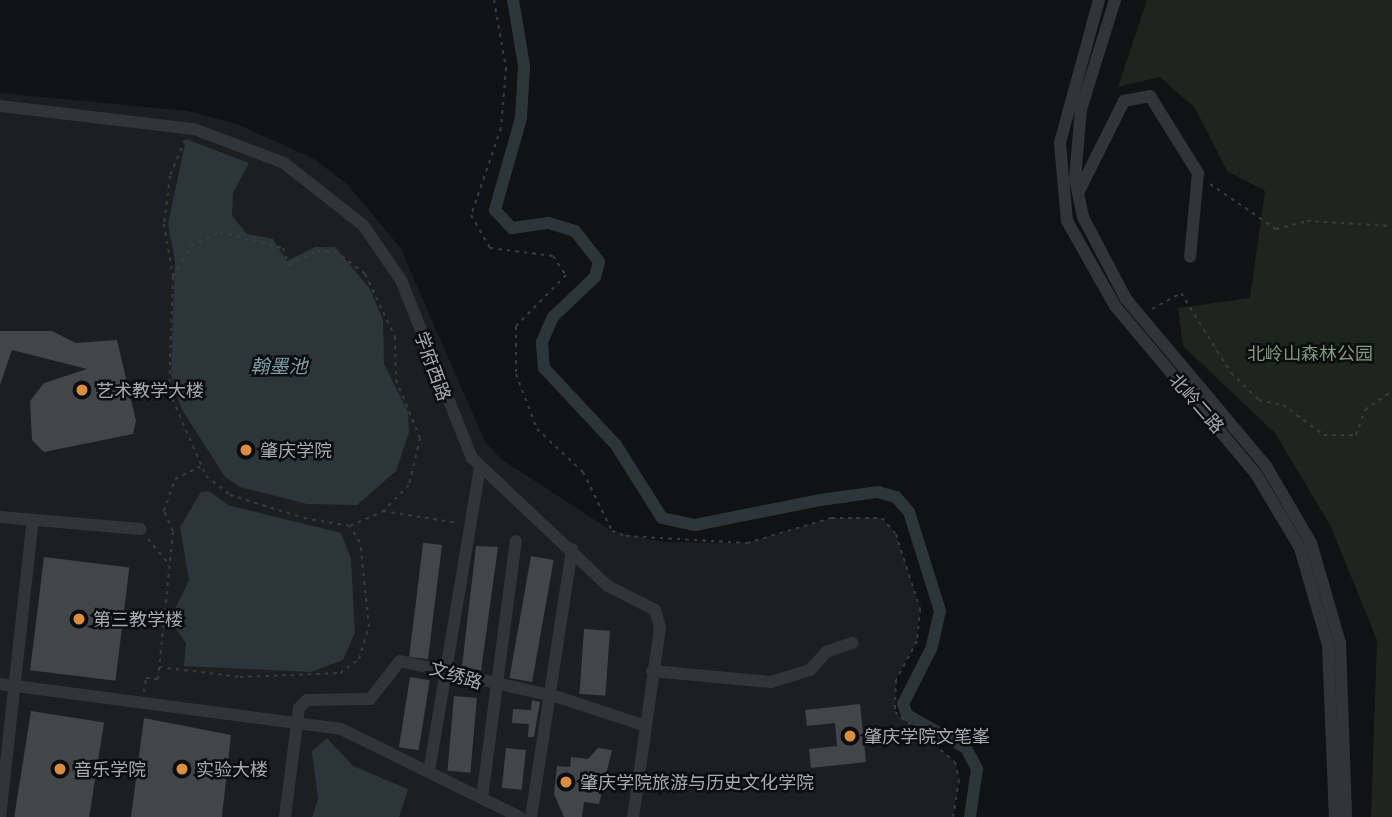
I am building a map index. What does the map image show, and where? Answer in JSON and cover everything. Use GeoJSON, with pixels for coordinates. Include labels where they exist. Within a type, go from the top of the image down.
{"type":"FeatureCollection","features":[{"type":"Feature","properties":{"kind":"street","name":"北岭二路"},"geometry":{"type":"LineString","coordinates":[[1099,0],[1060,143],[1068,221],[1115,306],[1256,474],[1300,548],[1328,645],[1335,817]]}},
{"type":"Feature","properties":{"kind":"street","name":"北岭二路"},"geometry":{"type":"LineString","coordinates":[[1115,0],[1081,109],[1078,194],[1104,263],[1139,317],[1266,466],[1311,543],[1341,654],[1346,817]]}},
{"type":"Feature","properties":{"kind":"street"},"geometry":{"type":"LineString","coordinates":[[1078,194],[1124,101],[1138,95],[1162,106],[1198,173],[1190,257]]}},
{"type":"Feature","properties":{"kind":"street","name":"学府西路"},"geometry":{"type":"LineString","coordinates":[[0,106],[190,128],[284,163],[363,225],[401,280],[454,424],[480,467],[572,549],[608,586],[655,610],[660,628],[643,725],[633,817]]}},
{"type":"Feature","properties":{"kind":"street"},"geometry":{"type":"LineString","coordinates":[[429,772],[443,668],[480,467]]}},
{"type":"Feature","properties":{"kind":"street"},"geometry":{"type":"LineString","coordinates":[[0,517],[140,529]]}},
{"type":"Feature","properties":{"kind":"street"},"geometry":{"type":"LineString","coordinates":[[0,817],[6,685],[33,520]]}},
{"type":"Feature","properties":{"kind":"street"},"geometry":{"type":"LineString","coordinates":[[482,798],[499,687],[516,541]]}},
{"type":"Feature","properties":{"kind":"street"},"geometry":{"type":"LineString","coordinates":[[531,817],[572,549]]}},
{"type":"Feature","properties":{"kind":"street"},"geometry":{"type":"LineString","coordinates":[[652,671],[771,682],[810,670],[826,652],[852,643]]}},
{"type":"Feature","properties":{"kind":"street","name":"文绣路"},"geometry":{"type":"LineString","coordinates":[[295,720],[307,700],[370,699],[400,661],[443,668],[499,687],[550,696],[643,725]]}},
{"type":"Feature","properties":{"kind":"street"},"geometry":{"type":"LineString","coordinates":[[6,685],[295,720],[341,729],[520,817]]}},
{"type":"Feature","properties":{"kind":"street"},"geometry":{"type":"LineString","coordinates":[[285,817],[295,720]]}},
{"type":"Feature","properties":{"kind":"path"},"geometry":{"type":"LineString","coordinates":[[494,0],[506,68],[501,128],[471,215],[490,248],[553,256],[566,275],[516,326],[516,374],[537,429],[583,472],[612,531],[626,536],[747,543],[831,518],[882,518],[896,534],[920,608],[917,641],[896,680],[895,712],[955,762],[959,779],[953,817]]}},
{"type":"Feature","properties":{"kind":"path"},"geometry":{"type":"LineString","coordinates":[[173,277],[191,246],[220,232],[283,248],[289,265],[317,251],[335,251],[354,262],[383,303],[395,337],[396,380],[420,438],[409,485],[383,511],[350,526],[230,495],[201,466],[169,391],[173,277],[166,196],[190,128]]}},
{"type":"Feature","properties":{"kind":"path"},"geometry":{"type":"LineString","coordinates":[[1198,173],[1276,229],[1307,221],[1392,226]]}},
{"type":"Feature","properties":{"kind":"path"},"geometry":{"type":"LineString","coordinates":[[1139,317],[1181,293],[1231,373],[1259,400],[1283,405],[1324,435],[1356,435],[1365,410],[1392,391]]}},
{"type":"Feature","properties":{"kind":"path"},"geometry":{"type":"LineString","coordinates":[[143,702],[146,678],[158,679],[173,531],[164,511],[169,489],[201,466]]}},
{"type":"Feature","properties":{"kind":"path"},"geometry":{"type":"LineString","coordinates":[[383,511],[470,525]]}},
{"type":"Feature","properties":{"kind":"path"},"geometry":{"type":"LineString","coordinates":[[159,667],[240,677],[340,673],[359,659],[369,627],[360,542],[350,526]]}},
{"type":"Feature","properties":{"kind":"path"},"geometry":{"type":"LineString","coordinates":[[140,529],[170,565]]}},
{"type":"Feature","properties":{"kind":"shaded area","name":"肇庆学院"},"geometry":{"type":"Polygon","coordinates":[[[0,93],[188,111],[237,124],[314,159],[346,183],[400,247],[485,442],[501,459],[612,531],[664,542],[747,543],[831,518],[882,518],[896,534],[920,609],[917,641],[896,680],[895,712],[955,762],[959,780],[953,817],[0,817],[0,93]]]}},
{"type":"Feature","properties":{"kind":"green space","name":"北岭山森林公园"},"geometry":{"type":"Polygon","coordinates":[[[1147,0],[1392,0],[1392,817],[1371,817],[1377,640],[1330,525],[1275,433],[1183,346],[1178,308],[1250,298],[1265,191],[1227,171],[1195,108],[1160,77],[1118,87],[1147,0]]]}},
{"type":"Feature","properties":{"kind":"water","name":"翰墨池"},"geometry":{"type":"Polygon","coordinates":[[[186,139],[249,163],[233,193],[232,216],[247,234],[273,239],[287,261],[315,247],[335,247],[370,289],[383,320],[384,364],[408,412],[409,432],[396,471],[357,505],[307,504],[240,487],[225,477],[181,408],[171,375],[175,261],[168,224],[186,139]]]}},
{"type":"Feature","properties":{"kind":"water"},"geometry":{"type":"Polygon","coordinates":[[[209,491],[228,505],[341,533],[351,559],[355,633],[343,660],[311,672],[184,666],[186,643],[170,620],[189,580],[180,527],[201,492],[209,491]]]}},
{"type":"Feature","properties":{"kind":"water"},"geometry":{"type":"Polygon","coordinates":[[[327,738],[353,766],[408,789],[399,817],[312,817],[318,799],[312,751],[327,738]]]}},
{"type":"Feature","properties":{"kind":"building","name":"艺术教学大楼"},"geometry":{"type":"Polygon","coordinates":[[[0,331],[52,331],[76,343],[117,340],[136,421],[133,434],[44,452],[32,440],[30,401],[44,383],[87,369],[12,350],[0,385],[0,331]]]}},
{"type":"Feature","properties":{"kind":"building"},"geometry":{"type":"Polygon","coordinates":[[[423,543],[442,545],[428,659],[409,657],[423,543]]]}},
{"type":"Feature","properties":{"kind":"building"},"geometry":{"type":"Polygon","coordinates":[[[476,546],[498,547],[481,671],[462,666],[476,546]]]}},
{"type":"Feature","properties":{"kind":"building"},"geometry":{"type":"Polygon","coordinates":[[[531,556],[554,560],[532,682],[509,678],[531,556]]]}},
{"type":"Feature","properties":{"kind":"building","name":"第三教学楼"},"geometry":{"type":"Polygon","coordinates":[[[44,557],[129,567],[115,681],[30,670],[44,557]]]}},
{"type":"Feature","properties":{"kind":"building"},"geometry":{"type":"Polygon","coordinates":[[[584,629],[610,631],[605,696],[579,694],[584,629]]]}},
{"type":"Feature","properties":{"kind":"building"},"geometry":{"type":"Polygon","coordinates":[[[410,677],[430,680],[419,750],[399,747],[410,677]]]}},
{"type":"Feature","properties":{"kind":"building"},"geometry":{"type":"Polygon","coordinates":[[[454,696],[477,698],[470,773],[447,771],[454,696]]]}},
{"type":"Feature","properties":{"kind":"building"},"geometry":{"type":"Polygon","coordinates":[[[532,700],[540,702],[534,737],[528,737],[529,724],[512,723],[513,709],[531,710],[532,700]]]}},
{"type":"Feature","properties":{"kind":"building","name":"肇庆学院文笔峯"},"geometry":{"type":"Polygon","coordinates":[[[860,704],[866,762],[811,768],[809,749],[837,746],[835,723],[807,726],[805,710],[860,704]]]}},
{"type":"Feature","properties":{"kind":"building","name":"音乐学院"},"geometry":{"type":"Polygon","coordinates":[[[31,711],[104,723],[89,817],[14,817],[31,711]]]}},
{"type":"Feature","properties":{"kind":"building","name":"实验大楼"},"geometry":{"type":"Polygon","coordinates":[[[144,718],[231,735],[222,817],[131,817],[144,718]]]}},
{"type":"Feature","properties":{"kind":"building"},"geometry":{"type":"Polygon","coordinates":[[[506,748],[526,750],[522,790],[502,788],[506,748]]]}},
{"type":"Feature","properties":{"kind":"building","name":"肇庆学院旅游与历史文化学院"},"geometry":{"type":"Polygon","coordinates":[[[598,748],[612,750],[599,804],[584,802],[582,817],[564,817],[554,794],[557,766],[570,767],[571,757],[588,759],[598,748]]]}},
{"type":"Feature","properties":{"kind":"waterway"},"geometry":{"type":"LineString","coordinates":[[513,0],[524,66],[521,118],[495,210],[512,228],[549,223],[575,231],[599,262],[595,277],[553,317],[542,342],[544,368],[616,445],[662,518],[695,525],[820,500],[878,492],[896,497],[909,512],[940,611],[931,649],[903,704],[907,715],[966,748],[977,769],[970,817]]}},
{"type":"Feature","properties":{"kind":"place","name":"艺术教学大楼"},"geometry":{"type":"Point","coordinates":[82,390]}},
{"type":"Feature","properties":{"kind":"place","name":"肇庆学院"},"geometry":{"type":"Point","coordinates":[246,450]}},
{"type":"Feature","properties":{"kind":"place","name":"第三教学楼"},"geometry":{"type":"Point","coordinates":[79,619]}},
{"type":"Feature","properties":{"kind":"place","name":"肇庆学院文笔峯"},"geometry":{"type":"Point","coordinates":[850,736]}},
{"type":"Feature","properties":{"kind":"place","name":"音乐学院"},"geometry":{"type":"Point","coordinates":[60,769]}},
{"type":"Feature","properties":{"kind":"place","name":"实验大楼"},"geometry":{"type":"Point","coordinates":[182,769]}},
{"type":"Feature","properties":{"kind":"place","name":"肇庆学院旅游与历史文化学院"},"geometry":{"type":"Point","coordinates":[566,782]}}]}
